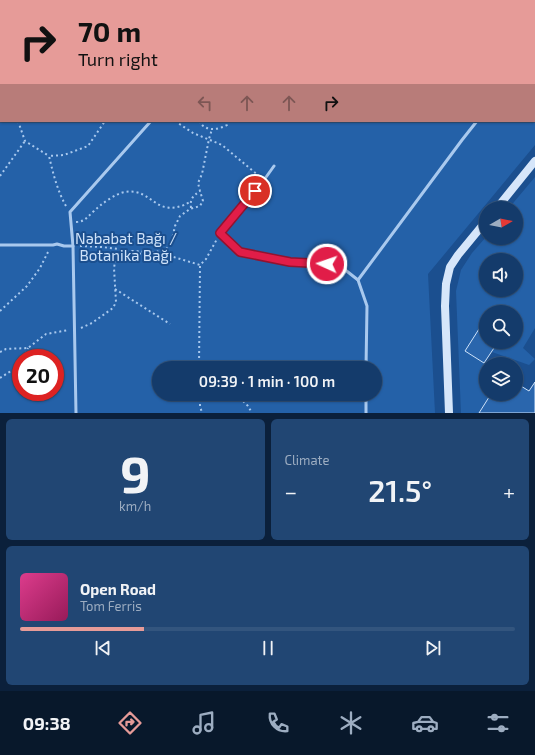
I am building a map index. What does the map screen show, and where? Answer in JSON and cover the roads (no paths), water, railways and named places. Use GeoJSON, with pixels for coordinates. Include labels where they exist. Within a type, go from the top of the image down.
{"type":"FeatureCollection","features":[{"type":"Feature","properties":{"kind":"main road"},"geometry":{"type":"LineString","coordinates":[[502,201],[535,161]]}},
{"type":"Feature","properties":{"kind":"main road"},"geometry":{"type":"LineString","coordinates":[[449,413],[445,306],[446,284],[450,267],[479,230]]}},
{"type":"Feature","properties":{"kind":"lane"},"geometry":{"type":"LineString","coordinates":[[76,413],[73,246],[70,212],[150,122]]}},
{"type":"Feature","properties":{"kind":"lane"},"geometry":{"type":"LineString","coordinates":[[358,280],[476,122]]}},
{"type":"Feature","properties":{"kind":"lane"},"geometry":{"type":"LineString","coordinates":[[274,166],[220,233],[240,252],[290,262],[339,264],[358,280],[367,306],[366,361]]}},
{"type":"Feature","properties":{"kind":"lane"},"geometry":{"type":"LineString","coordinates":[[0,245],[57,244],[73,246]]}},
{"type":"Feature","properties":{"kind":"lane"},"geometry":{"type":"LineString","coordinates":[[366,401],[366,413]]}},
{"type":"Feature","properties":{"kind":"park label","name":"Nəbabət Bağı / Botanika Bağı"},"geometry":{"type":"Point","coordinates":[126,246]}}]}
